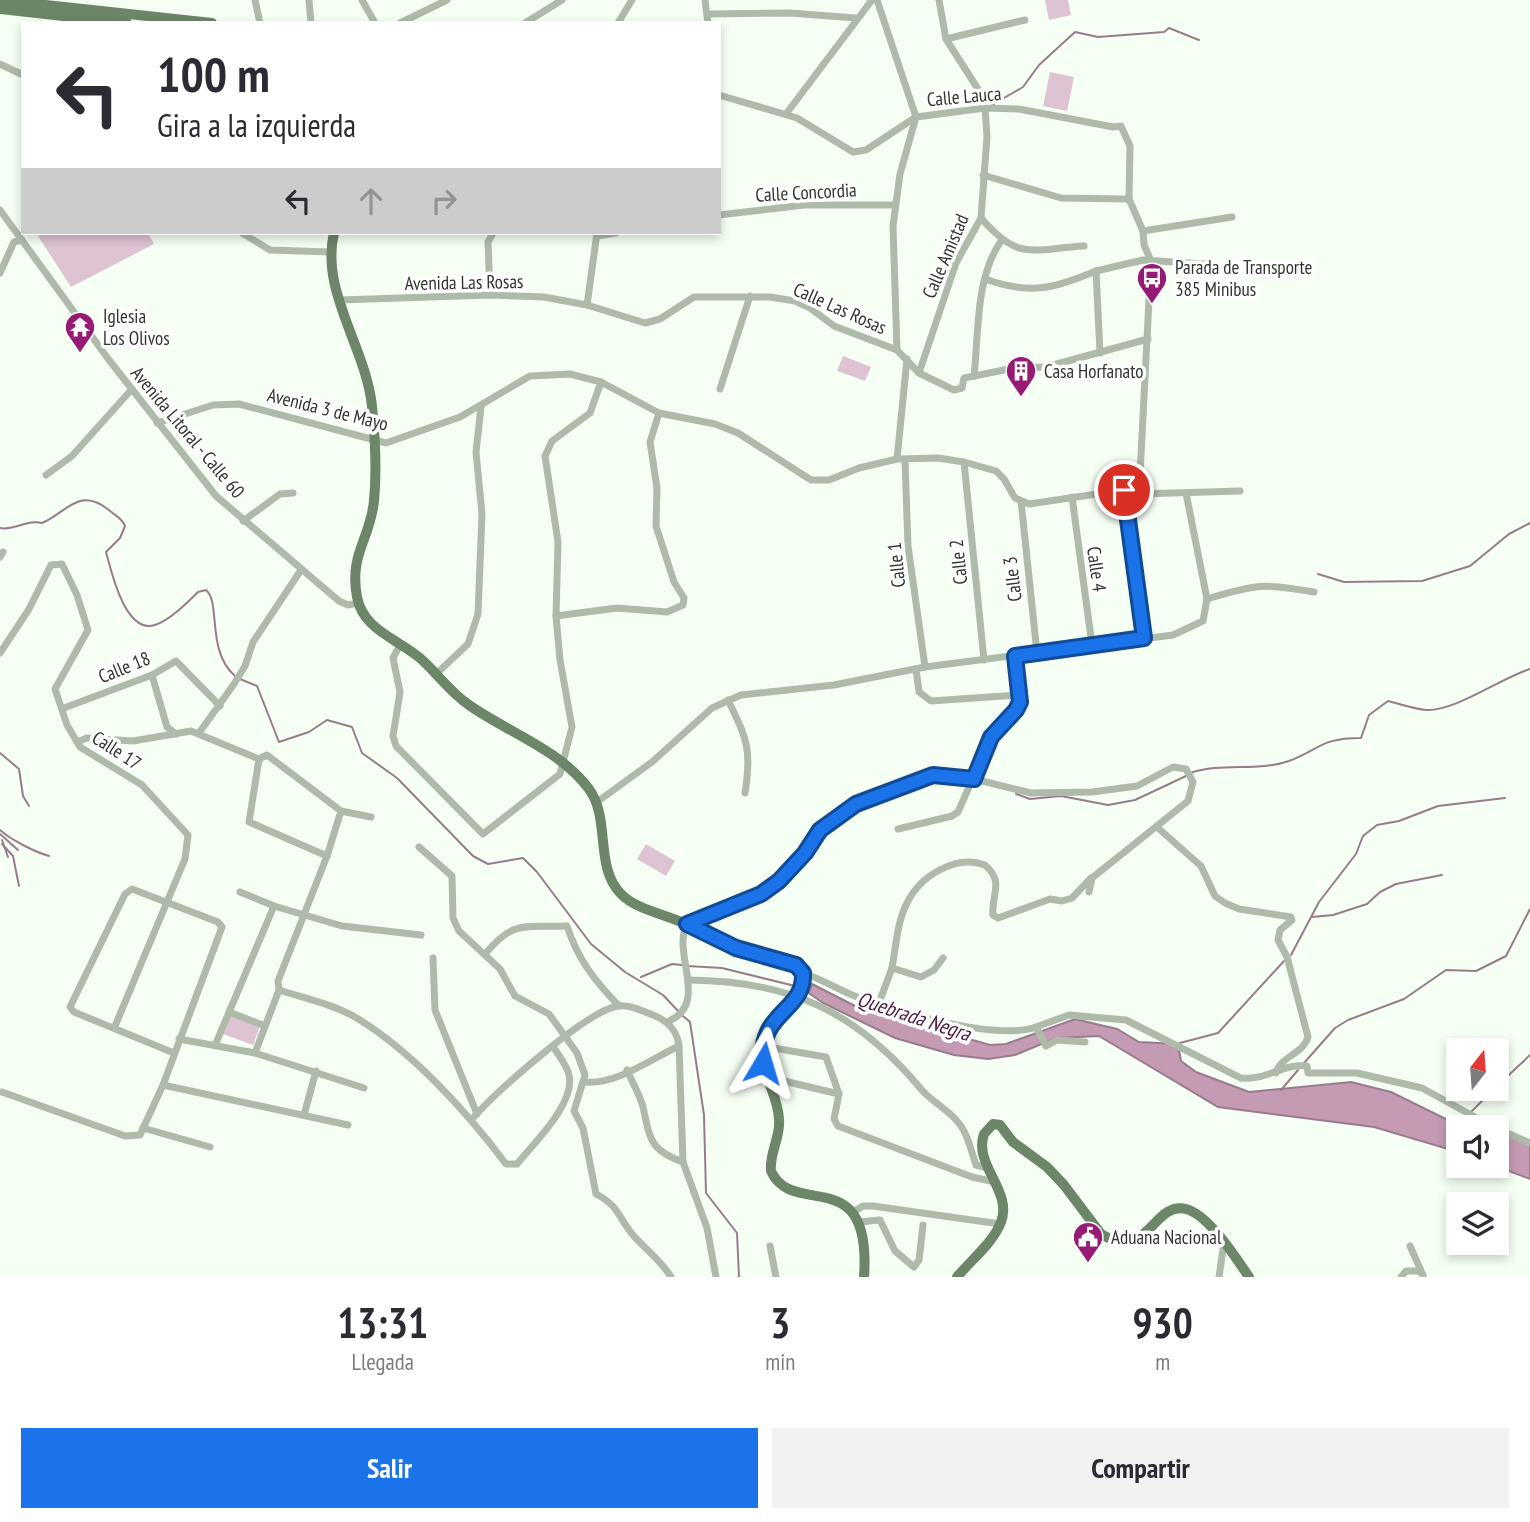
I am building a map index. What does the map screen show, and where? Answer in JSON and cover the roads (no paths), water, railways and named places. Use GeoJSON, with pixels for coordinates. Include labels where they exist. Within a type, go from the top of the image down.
{"type":"FeatureCollection","features":[{"type":"Feature","properties":{"kind":"main road"},"geometry":{"type":"LineString","coordinates":[[0,0],[194,21]]}},
{"type":"Feature","properties":{"kind":"main road"},"geometry":{"type":"LineString","coordinates":[[0,9],[109,21]]}},
{"type":"Feature","properties":{"kind":"main road"},"geometry":{"type":"LineString","coordinates":[[334,235],[330,253],[340,300],[366,374],[374,441],[374,501],[354,565],[359,603],[367,619],[420,658],[467,704],[522,734],[565,764],[589,789],[597,802],[607,864],[620,893],[633,903],[687,924],[736,948],[796,965],[801,985],[770,1025],[762,1046],[766,1081],[779,1116],[770,1165],[773,1177],[780,1184],[833,1200],[853,1212],[859,1222],[865,1256],[864,1277]]}},
{"type":"Feature","properties":{"kind":"main road"},"geometry":{"type":"LineString","coordinates":[[957,1277],[1000,1224],[1003,1209],[995,1182],[987,1168],[982,1141],[988,1128],[1000,1125],[1013,1142],[1047,1167],[1091,1224],[1111,1240],[1130,1241],[1141,1237],[1168,1211],[1178,1208],[1193,1212],[1224,1242],[1249,1277]]}},
{"type":"Feature","properties":{"kind":"street"},"geometry":{"type":"LineString","coordinates":[[255,0],[260,21]]}},
{"type":"Feature","properties":{"kind":"street"},"geometry":{"type":"LineString","coordinates":[[309,0],[312,21]]}},
{"type":"Feature","properties":{"kind":"street"},"geometry":{"type":"LineString","coordinates":[[362,0],[374,21]]}},
{"type":"Feature","properties":{"kind":"street"},"geometry":{"type":"LineString","coordinates":[[404,21],[447,0]]}},
{"type":"Feature","properties":{"kind":"street"},"geometry":{"type":"LineString","coordinates":[[528,21],[562,0]]}},
{"type":"Feature","properties":{"kind":"street"},"geometry":{"type":"LineString","coordinates":[[619,21],[632,0]]}},
{"type":"Feature","properties":{"kind":"street"},"geometry":{"type":"LineString","coordinates":[[705,0],[708,19],[790,13],[855,18]]}},
{"type":"Feature","properties":{"kind":"street"},"geometry":{"type":"LineString","coordinates":[[786,114],[855,18],[872,0]]}},
{"type":"Feature","properties":{"kind":"street"},"geometry":{"type":"LineString","coordinates":[[877,0],[916,117],[895,205],[893,240],[897,350]]}},
{"type":"Feature","properties":{"kind":"street"},"geometry":{"type":"LineString","coordinates":[[939,0],[946,39],[978,89],[978,95],[956,100]]}},
{"type":"Feature","properties":{"kind":"street"},"geometry":{"type":"LineString","coordinates":[[946,39],[1026,20]]}},
{"type":"Feature","properties":{"kind":"street"},"geometry":{"type":"LineString","coordinates":[[0,64],[21,74]]}},
{"type":"Feature","properties":{"kind":"street","name":"Calle Lauca"},"geometry":{"type":"LineString","coordinates":[[721,96],[786,114],[853,152],[866,150],[916,117],[985,108],[1001,107],[1113,127],[1121,126],[1130,146],[1129,199]]}},
{"type":"Feature","properties":{"kind":"street","name":"Calle Amistad"},"geometry":{"type":"LineString","coordinates":[[919,373],[956,263],[981,218],[987,137],[985,108]]}},
{"type":"Feature","properties":{"kind":"street"},"geometry":{"type":"LineString","coordinates":[[983,174],[1062,198],[1129,199],[1143,232],[1144,245],[1151,261],[1139,494]]}},
{"type":"Feature","properties":{"kind":"street","name":"Calle Concordia"},"geometry":{"type":"LineString","coordinates":[[721,215],[804,205],[895,205]]}},
{"type":"Feature","properties":{"kind":"street","name":"Avenida Litoral - Calle 60"},"geometry":{"type":"LineString","coordinates":[[0,210],[157,423],[216,496],[339,601],[348,605],[359,603]]}},
{"type":"Feature","properties":{"kind":"street"},"geometry":{"type":"LineString","coordinates":[[1143,232],[1232,217]]}},
{"type":"Feature","properties":{"kind":"street"},"geometry":{"type":"LineString","coordinates":[[981,218],[1001,241],[1020,250],[1084,246]]}},
{"type":"Feature","properties":{"kind":"street"},"geometry":{"type":"LineString","coordinates":[[245,235],[270,250],[299,254],[321,250],[330,253]]}},
{"type":"Feature","properties":{"kind":"street"},"geometry":{"type":"LineString","coordinates":[[490,295],[488,242],[492,235]]}},
{"type":"Feature","properties":{"kind":"street"},"geometry":{"type":"LineString","coordinates":[[587,305],[597,235]]}},
{"type":"Feature","properties":{"kind":"street"},"geometry":{"type":"LineString","coordinates":[[0,273],[14,243],[22,240]]}},
{"type":"Feature","properties":{"kind":"street"},"geometry":{"type":"LineString","coordinates":[[974,376],[985,279],[990,260],[1001,241]]}},
{"type":"Feature","properties":{"kind":"street"},"geometry":{"type":"LineString","coordinates":[[985,279],[1027,290],[1052,288],[1127,262],[1204,264]]}},
{"type":"Feature","properties":{"kind":"street"},"geometry":{"type":"LineString","coordinates":[[1096,271],[1100,353]]}},
{"type":"Feature","properties":{"kind":"street","name":"Avenida Las Rosas"},"geometry":{"type":"LineString","coordinates":[[340,300],[490,295],[544,298],[587,305]]}},
{"type":"Feature","properties":{"kind":"street"},"geometry":{"type":"LineString","coordinates":[[720,389],[750,296]]}},
{"type":"Feature","properties":{"kind":"street","name":"Calle Las Rosas"},"geometry":{"type":"LineString","coordinates":[[587,305],[645,323],[660,319],[694,297],[750,296],[795,301],[834,326],[897,350],[919,373],[954,390],[962,388],[964,378],[1046,366],[1148,339]]}},
{"type":"Feature","properties":{"kind":"street","name":"Calle 1"},"geometry":{"type":"LineString","coordinates":[[907,358],[901,460],[908,546],[925,667]]}},
{"type":"Feature","properties":{"kind":"street","name":"Avenida 3 de Mayo"},"geometry":{"type":"LineString","coordinates":[[157,423],[213,405],[239,404],[386,443],[426,432],[481,407],[530,376],[570,374],[601,382],[659,413],[715,424],[738,433],[803,476],[820,482],[901,460],[964,462],[996,471],[1020,501]]}},
{"type":"Feature","properties":{"kind":"street"},"geometry":{"type":"LineString","coordinates":[[400,645],[393,658],[400,692],[393,736],[396,746],[483,834],[560,774],[565,764],[572,727],[556,616],[558,542],[545,456],[552,441],[590,413],[601,382]]}},
{"type":"Feature","properties":{"kind":"street"},"geometry":{"type":"LineString","coordinates":[[46,475],[72,456],[132,389]]}},
{"type":"Feature","properties":{"kind":"street"},"geometry":{"type":"LineString","coordinates":[[435,675],[468,643],[478,614],[482,514],[476,452],[481,407]]}},
{"type":"Feature","properties":{"kind":"street"},"geometry":{"type":"LineString","coordinates":[[556,616],[617,608],[667,612],[683,605],[684,598],[674,582],[656,526],[657,488],[650,442],[659,413]]}},
{"type":"Feature","properties":{"kind":"street","name":"Calle 2"},"geometry":{"type":"LineString","coordinates":[[964,462],[984,660]]}},
{"type":"Feature","properties":{"kind":"street"},"geometry":{"type":"LineString","coordinates":[[1124,490],[1144,638]]}},
{"type":"Feature","properties":{"kind":"street"},"geometry":{"type":"LineString","coordinates":[[1020,501],[1029,504],[1124,490],[1139,494],[1240,491]]}},
{"type":"Feature","properties":{"kind":"street"},"geometry":{"type":"LineString","coordinates":[[243,521],[280,494],[293,493]]}},
{"type":"Feature","properties":{"kind":"street"},"geometry":{"type":"LineString","coordinates":[[597,802],[661,755],[712,708],[756,691],[834,685],[925,667],[1173,635],[1192,629],[1203,621],[1207,612],[1207,599],[1186,493]]}},
{"type":"Feature","properties":{"kind":"street","name":"Calle 4"},"geometry":{"type":"LineString","coordinates":[[1072,497],[1092,645]]}},
{"type":"Feature","properties":{"kind":"street","name":"Calle 3"},"geometry":{"type":"LineString","coordinates":[[1020,501],[1037,653]]}},
{"type":"Feature","properties":{"kind":"street","name":"Calle 17"},"geometry":{"type":"LineString","coordinates":[[0,653],[37,594],[51,565],[62,565],[72,583],[88,630],[55,689],[64,708],[67,725],[77,742],[88,753],[142,785],[183,826],[189,844],[168,904],[115,1026]]}},
{"type":"Feature","properties":{"kind":"street"},"geometry":{"type":"LineString","coordinates":[[199,733],[241,673],[253,642],[301,570]]}},
{"type":"Feature","properties":{"kind":"street"},"geometry":{"type":"LineString","coordinates":[[1207,599],[1258,585],[1279,584],[1314,592]]}},
{"type":"Feature","properties":{"kind":"street"},"geometry":{"type":"LineString","coordinates":[[898,829],[952,816],[958,812],[991,737],[1016,710],[1020,698],[1015,656]]}},
{"type":"Feature","properties":{"kind":"street","name":"Calle 18"},"geometry":{"type":"LineString","coordinates":[[64,708],[152,675],[178,661],[220,706]]}},
{"type":"Feature","properties":{"kind":"street"},"geometry":{"type":"LineString","coordinates":[[916,669],[919,692],[931,701],[1018,695]]}},
{"type":"Feature","properties":{"kind":"street"},"geometry":{"type":"LineString","coordinates":[[152,675],[167,727],[176,734]]}},
{"type":"Feature","properties":{"kind":"street"},"geometry":{"type":"LineString","coordinates":[[728,700],[749,752],[750,770],[745,793]]}},
{"type":"Feature","properties":{"kind":"street"},"geometry":{"type":"LineString","coordinates":[[77,742],[87,738],[133,740],[199,733],[259,759],[267,755],[341,811],[371,817]]}},
{"type":"Feature","properties":{"kind":"street"},"geometry":{"type":"LineString","coordinates":[[259,759],[249,822],[327,856]]}},
{"type":"Feature","properties":{"kind":"street"},"geometry":{"type":"LineString","coordinates":[[667,1022],[677,1018],[684,1010],[688,977],[682,934],[687,924],[751,900],[770,888],[805,853],[820,830],[856,804],[933,775],[974,779],[1031,793],[1117,791],[1137,786],[1180,766],[1190,774],[1191,796],[1158,828],[1092,878],[1072,898],[1050,900],[998,918],[993,915],[992,907],[998,888],[996,877],[985,865],[960,863],[942,868],[920,886],[907,902],[892,968],[879,1003]]}},
{"type":"Feature","properties":{"kind":"street"},"geometry":{"type":"LineString","coordinates":[[255,1053],[279,990],[278,981],[327,856],[341,811]]}},
{"type":"Feature","properties":{"kind":"street"},"geometry":{"type":"LineString","coordinates":[[1158,828],[1201,866],[1215,896],[1225,904],[1239,909],[1291,916],[1292,920],[1280,930],[1278,940],[1287,957],[1308,1037],[1305,1045],[1278,1066],[1276,1073]]}},
{"type":"Feature","properties":{"kind":"street"},"geometry":{"type":"LineString","coordinates":[[419,847],[452,876],[453,918],[459,931],[486,953],[500,969],[515,996],[549,1014],[566,1036],[583,1067],[585,1082],[574,1111],[583,1128],[596,1194],[616,1206],[631,1232],[656,1255],[671,1277]]}},
{"type":"Feature","properties":{"kind":"street"},"geometry":{"type":"LineString","coordinates":[[1089,892],[1092,878]]}},
{"type":"Feature","properties":{"kind":"street"},"geometry":{"type":"LineString","coordinates":[[2,1091],[125,1136],[140,1135],[163,1085],[222,927],[218,922],[168,904],[136,888],[127,892],[70,1007],[74,1012],[115,1026],[174,1053]]}},
{"type":"Feature","properties":{"kind":"street"},"geometry":{"type":"LineString","coordinates":[[240,892],[274,906],[342,926],[421,936]]}},
{"type":"Feature","properties":{"kind":"street"},"geometry":{"type":"LineString","coordinates":[[216,1043],[274,906]]}},
{"type":"Feature","properties":{"kind":"street"},"geometry":{"type":"LineString","coordinates":[[486,953],[505,932],[514,928],[567,926],[575,951],[590,975],[619,1006]]}},
{"type":"Feature","properties":{"kind":"street"},"geometry":{"type":"LineString","coordinates":[[433,958],[435,1010],[474,1116],[506,1164],[517,1164],[554,1120],[566,1096],[569,1073],[553,1046]]}},
{"type":"Feature","properties":{"kind":"street"},"geometry":{"type":"LineString","coordinates":[[892,968],[921,977],[934,970],[943,958]]}},
{"type":"Feature","properties":{"kind":"street"},"geometry":{"type":"LineString","coordinates":[[688,977],[801,985],[1000,1033],[1037,1029],[1069,1015],[1126,1020],[1241,1078],[1254,1080],[1276,1073],[1289,1065],[1307,1066],[1308,1073],[1357,1073],[1422,1088],[1471,1115]]}},
{"type":"Feature","properties":{"kind":"street"},"geometry":{"type":"LineString","coordinates":[[801,985],[910,1073],[920,1089],[961,1126],[976,1165],[987,1168]]}},
{"type":"Feature","properties":{"kind":"street"},"geometry":{"type":"LineString","coordinates":[[279,990],[356,1018],[474,1116]]}},
{"type":"Feature","properties":{"kind":"street"},"geometry":{"type":"LineString","coordinates":[[474,1116],[553,1046],[604,1012],[619,1006],[634,1008],[667,1022],[678,1038],[679,1046],[683,1162],[707,1228],[716,1277]]}},
{"type":"Feature","properties":{"kind":"street"},"geometry":{"type":"LineString","coordinates":[[229,1012],[265,1026]]}},
{"type":"Feature","properties":{"kind":"street"},"geometry":{"type":"LineString","coordinates":[[1037,1029],[1046,1046],[1057,1040],[1085,1042]]}},
{"type":"Feature","properties":{"kind":"street"},"geometry":{"type":"LineString","coordinates":[[179,1039],[216,1043],[255,1053],[364,1088]]}},
{"type":"Feature","properties":{"kind":"street"},"geometry":{"type":"LineString","coordinates":[[585,1082],[597,1083],[679,1046]]}},
{"type":"Feature","properties":{"kind":"street"},"geometry":{"type":"LineString","coordinates":[[762,1046],[826,1057],[839,1094],[834,1119],[838,1126],[972,1177],[995,1182]]}},
{"type":"Feature","properties":{"kind":"street"},"geometry":{"type":"LineString","coordinates":[[627,1070],[643,1106],[648,1137],[666,1154],[683,1162]]}},
{"type":"Feature","properties":{"kind":"street"},"geometry":{"type":"LineString","coordinates":[[304,1115],[316,1071]]}},
{"type":"Feature","properties":{"kind":"street"},"geometry":{"type":"LineString","coordinates":[[784,1081],[839,1094]]}},
{"type":"Feature","properties":{"kind":"street"},"geometry":{"type":"LineString","coordinates":[[163,1085],[219,1100],[348,1125]]}},
{"type":"Feature","properties":{"kind":"street"},"geometry":{"type":"LineString","coordinates":[[143,1128],[210,1147]]}},
{"type":"Feature","properties":{"kind":"street"},"geometry":{"type":"LineString","coordinates":[[1509,1134],[1530,1143]]}},
{"type":"Feature","properties":{"kind":"street"},"geometry":{"type":"LineString","coordinates":[[853,1212],[863,1206],[873,1206],[1000,1224]]}},
{"type":"Feature","properties":{"kind":"street"},"geometry":{"type":"LineString","coordinates":[[859,1222],[880,1220],[895,1251],[914,1267],[919,1259],[923,1225]]}},
{"type":"Feature","properties":{"kind":"street"},"geometry":{"type":"LineString","coordinates":[[1219,1277],[1224,1242]]}},
{"type":"Feature","properties":{"kind":"street"},"geometry":{"type":"LineString","coordinates":[[770,1246],[776,1277]]}},
{"type":"Feature","properties":{"kind":"street"},"geometry":{"type":"LineString","coordinates":[[1410,1246],[1423,1275]]}},
{"type":"Feature","properties":{"kind":"street"},"geometry":{"type":"LineString","coordinates":[[1401,1277],[1406,1271],[1423,1275]]}},
{"type":"Feature","properties":{"kind":"waterway"},"geometry":{"type":"LineString","coordinates":[[992,105],[1023,87],[1039,65],[1075,32],[1098,37],[1164,32],[1169,28],[1199,40]]}},
{"type":"Feature","properties":{"kind":"waterway"},"geometry":{"type":"LineString","coordinates":[[0,528],[42,523],[82,501],[90,500],[99,504],[119,517],[125,526],[120,538],[106,552],[121,599],[135,620],[144,625],[161,623],[198,592],[206,590],[213,605],[220,654],[235,676]]}},
{"type":"Feature","properties":{"kind":"waterway"},"geometry":{"type":"LineString","coordinates":[[1318,574],[1344,582],[1422,581],[1470,566],[1509,534],[1530,523]]}},
{"type":"Feature","properties":{"kind":"waterway"},"geometry":{"type":"LineString","coordinates":[[1190,773],[1289,761],[1329,742],[1361,738],[1369,715],[1388,701],[1426,710],[1437,709],[1464,700],[1530,669]]}},
{"type":"Feature","properties":{"kind":"waterway"},"geometry":{"type":"LineString","coordinates":[[240,679],[257,686],[279,742],[309,732],[327,720],[352,727],[362,753],[397,778],[473,856],[488,864],[523,858],[537,872],[591,944],[625,972],[663,995],[679,1012]]}},
{"type":"Feature","properties":{"kind":"waterway"},"geometry":{"type":"LineString","coordinates":[[0,753],[19,769],[23,796],[29,806]]}},
{"type":"Feature","properties":{"kind":"waterway"},"geometry":{"type":"LineString","coordinates":[[1016,794],[1030,799],[1061,796],[1108,805],[1135,800],[1186,776]]}},
{"type":"Feature","properties":{"kind":"waterway"},"geometry":{"type":"LineString","coordinates":[[1291,955],[1319,902],[1356,854],[1363,836],[1377,825],[1399,821],[1438,806],[1505,798]]}},
{"type":"Feature","properties":{"kind":"waterway"},"geometry":{"type":"LineString","coordinates":[[0,830],[23,845],[49,856]]}},
{"type":"Feature","properties":{"kind":"waterway"},"geometry":{"type":"LineString","coordinates":[[0,834],[18,850]]}},
{"type":"Feature","properties":{"kind":"waterway"},"geometry":{"type":"LineString","coordinates":[[2,840],[8,857]]}},
{"type":"Feature","properties":{"kind":"waterway"},"geometry":{"type":"LineString","coordinates":[[2,844],[13,856],[19,886]]}},
{"type":"Feature","properties":{"kind":"waterway"},"geometry":{"type":"LineString","coordinates":[[1312,917],[1333,915],[1367,904],[1380,892],[1396,884],[1442,875]]}},
{"type":"Feature","properties":{"kind":"waterway"},"geometry":{"type":"LineString","coordinates":[[1304,1063],[1335,1028],[1348,1020],[1404,999],[1446,970],[1476,971],[1506,956],[1530,909]]}},
{"type":"Feature","properties":{"kind":"waterway"},"geometry":{"type":"LineString","coordinates":[[1180,1043],[1218,1033],[1284,961]]}},
{"type":"Feature","properties":{"kind":"waterway","name":"Quebrada Negra"},"geometry":{"type":"LineString","coordinates":[[641,977],[672,964],[682,965]]}},
{"type":"Feature","properties":{"kind":"waterway","name":"Quebrada Negra"},"geometry":{"type":"LineString","coordinates":[[687,966],[722,968],[795,986]]}},
{"type":"Feature","properties":{"kind":"waterway"},"geometry":{"type":"LineString","coordinates":[[683,1016],[690,1022],[704,1115],[706,1193],[737,1233],[739,1277]]}},
{"type":"Feature","properties":{"kind":"waterway"},"geometry":{"type":"LineString","coordinates":[[1509,1075],[1530,1055]]}},
{"type":"Feature","properties":{"kind":"waterway"},"geometry":{"type":"LineString","coordinates":[[1281,1090],[1298,1070]]}},
{"type":"Feature","properties":{"kind":"waterway"},"geometry":{"type":"LineString","coordinates":[[1471,1112],[1482,1101]]}},
{"type":"Feature","properties":{"kind":"place","name":"Parada de Transporte 385 Minibus"},"geometry":{"type":"Point","coordinates":[1152,305]}},
{"type":"Feature","properties":{"kind":"place","name":"Iglesia Los Olivos"},"geometry":{"type":"Point","coordinates":[80,354]}},
{"type":"Feature","properties":{"kind":"place","name":"Casa Horfanato"},"geometry":{"type":"Point","coordinates":[1021,398]}},
{"type":"Feature","properties":{"kind":"place","name":"Aduana Nacional"},"geometry":{"type":"Point","coordinates":[1088,1264]}}]}
